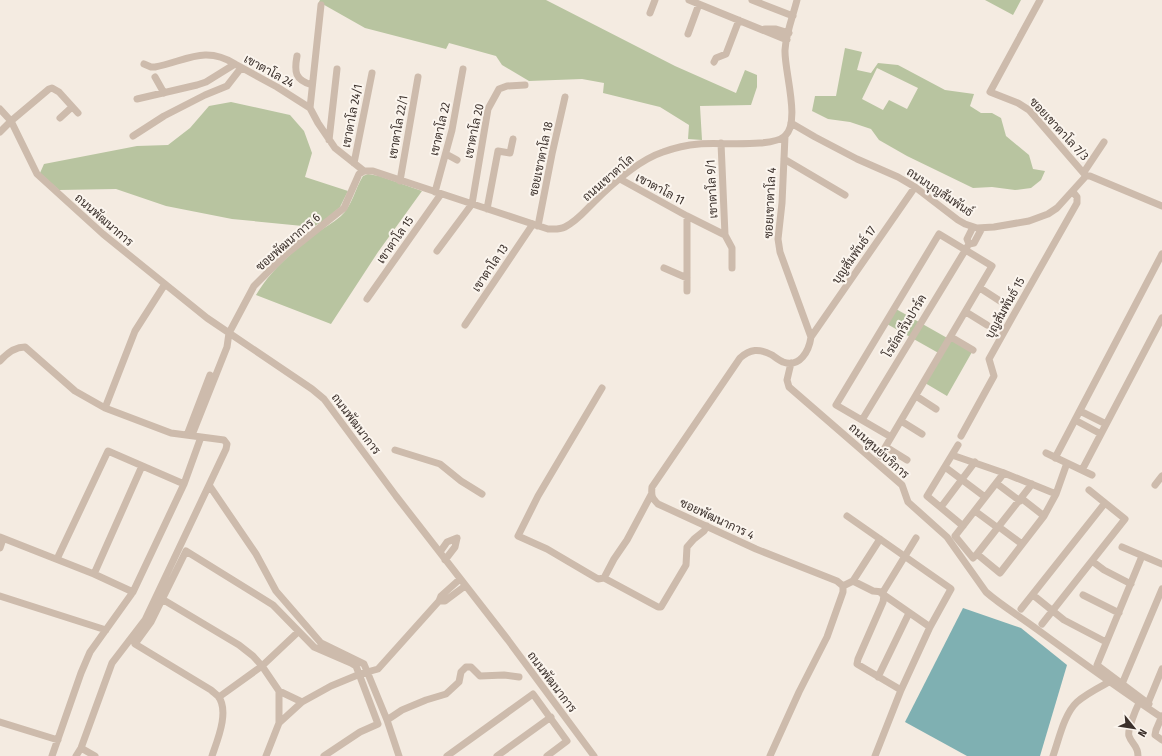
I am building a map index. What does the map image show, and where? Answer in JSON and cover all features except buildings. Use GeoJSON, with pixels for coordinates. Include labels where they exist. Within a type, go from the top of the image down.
{"type":"FeatureCollection","features":[{"type":"Feature","properties":{"kind":"street"},"geometry":{"type":"LineString","coordinates":[[650,13],[655,0]]}},
{"type":"Feature","properties":{"kind":"street"},"geometry":{"type":"LineString","coordinates":[[689,0],[763,29],[774,35],[788,36]]}},
{"type":"Feature","properties":{"kind":"street"},"geometry":{"type":"LineString","coordinates":[[752,0],[793,16]]}},
{"type":"Feature","properties":{"kind":"street"},"geometry":{"type":"LineString","coordinates":[[785,136],[791,123],[792,111],[786,50],[797,0]]}},
{"type":"Feature","properties":{"kind":"street","name":"ซอยเขาตาโล 7/3"},"geometry":{"type":"LineString","coordinates":[[1040,0],[990,92],[1018,103],[1029,110],[1085,174]]}},
{"type":"Feature","properties":{"kind":"street"},"geometry":{"type":"LineString","coordinates":[[688,34],[699,4]]}},
{"type":"Feature","properties":{"kind":"street"},"geometry":{"type":"LineString","coordinates":[[310,108],[321,5]]}},
{"type":"Feature","properties":{"kind":"street"},"geometry":{"type":"LineString","coordinates":[[714,62],[716,58],[726,54],[739,20]]}},
{"type":"Feature","properties":{"kind":"street"},"geometry":{"type":"LineString","coordinates":[[133,136],[164,116],[205,95],[227,86],[238,66],[222,58],[204,54],[155,67],[144,64]]}},
{"type":"Feature","properties":{"kind":"street"},"geometry":{"type":"LineString","coordinates":[[297,56],[296,73],[305,83],[312,85]]}},
{"type":"Feature","properties":{"kind":"street","name":"เขาตาโล 24"},"geometry":{"type":"LineString","coordinates":[[137,99],[197,85],[238,66],[277,87],[310,108],[335,148],[364,171]]}},
{"type":"Feature","properties":{"kind":"street"},"geometry":{"type":"LineString","coordinates":[[329,140],[337,69]]}},
{"type":"Feature","properties":{"kind":"street","name":"เขาตาโล 22"},"geometry":{"type":"LineString","coordinates":[[438,193],[452,130],[463,69]]}},
{"type":"Feature","properties":{"kind":"street","name":"เขาตาโล 24/1"},"geometry":{"type":"LineString","coordinates":[[354,163],[372,73]]}},
{"type":"Feature","properties":{"kind":"street"},"geometry":{"type":"LineString","coordinates":[[155,77],[164,93]]}},
{"type":"Feature","properties":{"kind":"street","name":"เขาตาโล 22/1"},"geometry":{"type":"LineString","coordinates":[[400,181],[418,78]]}},
{"type":"Feature","properties":{"kind":"street","name":"เขาตาโล 20"},"geometry":{"type":"LineString","coordinates":[[472,204],[488,109],[492,100],[499,89],[507,86],[525,85]]}},
{"type":"Feature","properties":{"kind":"street"},"geometry":{"type":"LineString","coordinates":[[0,132],[11,121],[52,88],[59,92],[78,114]]}},
{"type":"Feature","properties":{"kind":"street","name":"ซอยเขาตาโล 18"},"geometry":{"type":"LineString","coordinates":[[536,225],[565,97]]}},
{"type":"Feature","properties":{"kind":"street"},"geometry":{"type":"LineString","coordinates":[[60,118],[72,107]]}},
{"type":"Feature","properties":{"kind":"street","name":"ถนนพัฒนาการ"},"geometry":{"type":"LineString","coordinates":[[0,109],[11,121],[37,174],[103,234],[228,336],[312,389],[324,399],[594,756]]}},
{"type":"Feature","properties":{"kind":"street","name":"ถนนบุญสัมพันธ์"},"geometry":{"type":"LineString","coordinates":[[791,123],[857,159],[898,177],[915,187],[958,220],[973,227],[982,228],[1029,220],[1048,214],[1057,208],[1072,192],[1085,174],[1104,142]]}},
{"type":"Feature","properties":{"kind":"street","name":"ถนนเขาตาโล"},"geometry":{"type":"LineString","coordinates":[[364,171],[373,171],[548,229],[558,229],[573,223],[620,179],[642,162],[663,152],[698,144],[769,142],[785,136]]}},
{"type":"Feature","properties":{"kind":"street","name":"ซอยเขาตาโล 4"},"geometry":{"type":"LineString","coordinates":[[785,136],[782,204],[778,239],[780,252],[811,337]]}},
{"type":"Feature","properties":{"kind":"street"},"geometry":{"type":"LineString","coordinates":[[487,209],[498,151],[510,153],[513,139]]}},
{"type":"Feature","properties":{"kind":"street","name":"เขาตาโล 9/1"},"geometry":{"type":"LineString","coordinates":[[721,143],[725,235],[732,248],[732,268]]}},
{"type":"Feature","properties":{"kind":"street"},"geometry":{"type":"LineString","coordinates":[[446,154],[457,160]]}},
{"type":"Feature","properties":{"kind":"street"},"geometry":{"type":"LineString","coordinates":[[784,159],[845,195]]}},
{"type":"Feature","properties":{"kind":"street","name":"ซอยพัฒนาการ 6"},"geometry":{"type":"LineString","coordinates":[[190,435],[227,347],[228,336],[254,286],[285,255],[344,208],[359,174],[364,171]]}},
{"type":"Feature","properties":{"kind":"street"},"geometry":{"type":"LineString","coordinates":[[1085,174],[1096,177],[1162,206]]}},
{"type":"Feature","properties":{"kind":"street","name":"เขาตาโล 11"},"geometry":{"type":"LineString","coordinates":[[620,179],[687,216],[687,291]]}},
{"type":"Feature","properties":{"kind":"street","name":"บุญสัมพันธ์ 17"},"geometry":{"type":"LineString","coordinates":[[811,337],[915,187]]}},
{"type":"Feature","properties":{"kind":"street","name":"บุญสัมพันธ์ 15"},"geometry":{"type":"LineString","coordinates":[[961,436],[994,376],[989,359],[1077,203],[1077,197],[1072,192]]}},
{"type":"Feature","properties":{"kind":"street","name":"เขาตาโล 15"},"geometry":{"type":"LineString","coordinates":[[367,299],[438,193]]}},
{"type":"Feature","properties":{"kind":"street"},"geometry":{"type":"LineString","coordinates":[[438,251],[472,204]]}},
{"type":"Feature","properties":{"kind":"street"},"geometry":{"type":"LineString","coordinates":[[687,216],[725,235]]}},
{"type":"Feature","properties":{"kind":"street","name":"เขาตาโล 13"},"geometry":{"type":"LineString","coordinates":[[465,324],[536,225]]}},
{"type":"Feature","properties":{"kind":"street","name":"โรยัลกรีนปาร์ค"},"geometry":{"type":"LineString","coordinates":[[967,247],[967,239],[973,227]]}},
{"type":"Feature","properties":{"kind":"street","name":"โรยัลกรีนปาร์ค"},"geometry":{"type":"LineString","coordinates":[[862,420],[967,247],[974,243],[982,228]]}},
{"type":"Feature","properties":{"kind":"street"},"geometry":{"type":"LineString","coordinates":[[880,456],[992,266],[967,247],[939,234],[836,405],[891,437]]}},
{"type":"Feature","properties":{"kind":"street"},"geometry":{"type":"LineString","coordinates":[[1055,458],[1162,254]]}},
{"type":"Feature","properties":{"kind":"street"},"geometry":{"type":"LineString","coordinates":[[664,268],[687,278]]}},
{"type":"Feature","properties":{"kind":"street"},"geometry":{"type":"LineString","coordinates":[[105,408],[135,331],[165,284]]}},
{"type":"Feature","properties":{"kind":"street"},"geometry":{"type":"LineString","coordinates":[[980,288],[1000,301]]}},
{"type":"Feature","properties":{"kind":"street"},"geometry":{"type":"LineString","coordinates":[[966,312],[987,325]]}},
{"type":"Feature","properties":{"kind":"street"},"geometry":{"type":"LineString","coordinates":[[1082,470],[1162,318]]}},
{"type":"Feature","properties":{"kind":"street"},"geometry":{"type":"LineString","coordinates":[[604,578],[614,559],[627,540],[651,494],[652,487],[740,358],[748,351],[758,350],[770,354],[782,362],[797,362],[804,356],[810,346],[811,337]]}},
{"type":"Feature","properties":{"kind":"street"},"geometry":{"type":"LineString","coordinates":[[951,337],[973,350]]}},
{"type":"Feature","properties":{"kind":"street"},"geometry":{"type":"LineString","coordinates":[[0,361],[17,347],[25,347],[75,391],[105,408],[171,433],[224,440],[227,444],[226,449],[144,620],[112,663],[81,748],[76,756]]}},
{"type":"Feature","properties":{"kind":"street","name":"ถนนศูนย์บริการ"},"geometry":{"type":"LineString","coordinates":[[791,363],[787,377],[787,384],[789,387],[902,485],[908,502],[947,537],[986,592],[1108,682]]}},
{"type":"Feature","properties":{"kind":"street"},"geometry":{"type":"LineString","coordinates":[[602,388],[538,496],[518,536],[547,549],[598,579],[604,578],[658,607],[661,607],[686,565],[687,547],[707,526]]}},
{"type":"Feature","properties":{"kind":"street"},"geometry":{"type":"LineString","coordinates":[[916,396],[936,408]]}},
{"type":"Feature","properties":{"kind":"street"},"geometry":{"type":"LineString","coordinates":[[1080,411],[1106,424]]}},
{"type":"Feature","properties":{"kind":"street"},"geometry":{"type":"LineString","coordinates":[[1075,420],[1100,434]]}},
{"type":"Feature","properties":{"kind":"street"},"geometry":{"type":"LineString","coordinates":[[901,421],[922,434]]}},
{"type":"Feature","properties":{"kind":"street"},"geometry":{"type":"LineString","coordinates":[[52,756],[81,673],[90,652],[133,592],[184,484],[201,437]]}},
{"type":"Feature","properties":{"kind":"street"},"geometry":{"type":"LineString","coordinates":[[958,445],[927,496],[963,526]]}},
{"type":"Feature","properties":{"kind":"street"},"geometry":{"type":"LineString","coordinates":[[886,447],[907,460]]}},
{"type":"Feature","properties":{"kind":"street"},"geometry":{"type":"LineString","coordinates":[[396,450],[440,464],[461,481],[482,494]]}},
{"type":"Feature","properties":{"kind":"street"},"geometry":{"type":"LineString","coordinates":[[57,559],[108,451],[184,484]]}},
{"type":"Feature","properties":{"kind":"street"},"geometry":{"type":"LineString","coordinates":[[1046,453],[1092,475]]}},
{"type":"Feature","properties":{"kind":"street"},"geometry":{"type":"LineString","coordinates":[[952,455],[975,462],[1056,494]]}},
{"type":"Feature","properties":{"kind":"street"},"geometry":{"type":"LineString","coordinates":[[941,507],[975,462]]}},
{"type":"Feature","properties":{"kind":"street"},"geometry":{"type":"LineString","coordinates":[[977,554],[1000,573],[1044,516],[1056,494],[1067,464]]}},
{"type":"Feature","properties":{"kind":"street"},"geometry":{"type":"LineString","coordinates":[[94,574],[142,466]]}},
{"type":"Feature","properties":{"kind":"street"},"geometry":{"type":"LineString","coordinates":[[945,467],[985,497]]}},
{"type":"Feature","properties":{"kind":"street"},"geometry":{"type":"LineString","coordinates":[[1004,473],[955,536],[973,558],[1032,484]]}},
{"type":"Feature","properties":{"kind":"street"},"geometry":{"type":"LineString","coordinates":[[1155,485],[1162,476]]}},
{"type":"Feature","properties":{"kind":"street"},"geometry":{"type":"LineString","coordinates":[[996,483],[1044,516]]}},
{"type":"Feature","properties":{"kind":"street"},"geometry":{"type":"LineString","coordinates":[[209,485],[256,554],[276,591],[321,643],[364,664],[387,720],[399,756]]}},
{"type":"Feature","properties":{"kind":"street"},"geometry":{"type":"LineString","coordinates":[[1042,624],[1125,519],[1089,490]]}},
{"type":"Feature","properties":{"kind":"street","name":"ซอยพัฒนาการ 4"},"geometry":{"type":"LineString","coordinates":[[651,494],[653,499],[658,504],[756,549],[837,581],[843,586]]}},
{"type":"Feature","properties":{"kind":"street"},"geometry":{"type":"LineString","coordinates":[[1021,609],[1105,503]]}},
{"type":"Feature","properties":{"kind":"street"},"geometry":{"type":"LineString","coordinates":[[975,511],[1022,544]]}},
{"type":"Feature","properties":{"kind":"street"},"geometry":{"type":"LineString","coordinates":[[847,516],[950,588],[950,592],[930,627],[901,690],[875,756]]}},
{"type":"Feature","properties":{"kind":"street"},"geometry":{"type":"LineString","coordinates":[[0,548],[1,538],[94,574],[133,592]]}},
{"type":"Feature","properties":{"kind":"street"},"geometry":{"type":"LineString","coordinates":[[440,552],[448,542],[456,538],[455,547],[445,560]]}},
{"type":"Feature","properties":{"kind":"street"},"geometry":{"type":"LineString","coordinates":[[901,690],[859,666],[857,662],[880,607],[884,590],[916,538]]}},
{"type":"Feature","properties":{"kind":"street"},"geometry":{"type":"LineString","coordinates":[[770,756],[827,638],[843,592],[843,586],[853,581],[880,539]]}},
{"type":"Feature","properties":{"kind":"street"},"geometry":{"type":"LineString","coordinates":[[1122,547],[1162,564]]}},
{"type":"Feature","properties":{"kind":"street"},"geometry":{"type":"LineString","coordinates":[[212,756],[222,726],[223,710],[219,697],[211,690],[135,644],[151,622],[186,551],[273,605],[314,647],[351,662],[356,666],[378,724],[360,732],[324,756]]}},
{"type":"Feature","properties":{"kind":"street"},"geometry":{"type":"LineString","coordinates":[[1142,556],[1097,665],[1162,715]]}},
{"type":"Feature","properties":{"kind":"street"},"geometry":{"type":"LineString","coordinates":[[1092,561],[1104,570],[1131,584]]}},
{"type":"Feature","properties":{"kind":"street"},"geometry":{"type":"LineString","coordinates":[[279,723],[302,702],[331,686],[360,674],[378,669],[439,601],[441,596],[460,579]]}},
{"type":"Feature","properties":{"kind":"street"},"geometry":{"type":"LineString","coordinates":[[853,581],[873,591],[883,594],[930,627]]}},
{"type":"Feature","properties":{"kind":"street"},"geometry":{"type":"LineString","coordinates":[[439,601],[445,601],[465,586]]}},
{"type":"Feature","properties":{"kind":"street"},"geometry":{"type":"LineString","coordinates":[[1122,684],[1162,589]]}},
{"type":"Feature","properties":{"kind":"street"},"geometry":{"type":"LineString","coordinates":[[1033,595],[1064,620],[1106,642]]}},
{"type":"Feature","properties":{"kind":"street"},"geometry":{"type":"LineString","coordinates":[[1083,595],[1118,613]]}},
{"type":"Feature","properties":{"kind":"street"},"geometry":{"type":"LineString","coordinates":[[0,596],[106,630]]}},
{"type":"Feature","properties":{"kind":"street"},"geometry":{"type":"LineString","coordinates":[[162,599],[239,645],[262,666],[278,691],[279,723],[266,756]]}},
{"type":"Feature","properties":{"kind":"street"},"geometry":{"type":"LineString","coordinates":[[878,677],[910,613]]}},
{"type":"Feature","properties":{"kind":"street"},"geometry":{"type":"LineString","coordinates":[[219,697],[262,666],[298,632]]}},
{"type":"Feature","properties":{"kind":"street"},"geometry":{"type":"LineString","coordinates":[[387,720],[402,710],[446,694],[459,682],[462,672],[466,667],[470,667],[480,676],[504,675],[519,677]]}},
{"type":"Feature","properties":{"kind":"street"},"geometry":{"type":"LineString","coordinates":[[1148,703],[1162,669]]}},
{"type":"Feature","properties":{"kind":"street"},"geometry":{"type":"LineString","coordinates":[[1053,756],[1072,708],[1080,699],[1108,682],[1139,703],[1162,715]]}},
{"type":"Feature","properties":{"kind":"street"},"geometry":{"type":"LineString","coordinates":[[278,691],[302,702]]}},
{"type":"Feature","properties":{"kind":"street"},"geometry":{"type":"LineString","coordinates":[[448,756],[534,694],[567,741]]}},
{"type":"Feature","properties":{"kind":"street"},"geometry":{"type":"LineString","coordinates":[[1138,756],[1136,746],[1129,738],[1128,731],[1139,703]]}},
{"type":"Feature","properties":{"kind":"street"},"geometry":{"type":"LineString","coordinates":[[1162,715],[1156,730],[1156,736],[1162,740]]}},
{"type":"Feature","properties":{"kind":"street"},"geometry":{"type":"LineString","coordinates":[[497,756],[551,717]]}},
{"type":"Feature","properties":{"kind":"street"},"geometry":{"type":"LineString","coordinates":[[0,722],[58,740]]}},
{"type":"Feature","properties":{"kind":"street"},"geometry":{"type":"LineString","coordinates":[[548,756],[577,734]]}},
{"type":"Feature","properties":{"kind":"street"},"geometry":{"type":"LineString","coordinates":[[81,748],[95,756]]}},
{"type":"Feature","properties":{"kind":"green space"},"geometry":{"type":"Polygon","coordinates":[[[320,0],[546,0],[675,66],[736,93],[745,70],[757,75],[757,87],[751,105],[700,106],[702,140],[688,139],[689,125],[660,107],[603,93],[604,83],[582,79],[529,81],[502,65],[496,56],[449,43],[446,49],[365,28],[319,2],[320,0]]]}},
{"type":"Feature","properties":{"kind":"green space"},"geometry":{"type":"Polygon","coordinates":[[[985,0],[1021,0],[1013,15],[985,0]]]}},
{"type":"Feature","properties":{"kind":"green space"},"geometry":{"type":"Polygon","coordinates":[[[845,48],[862,52],[857,70],[871,73],[878,63],[898,65],[945,90],[974,94],[970,106],[981,113],[992,113],[1001,118],[1006,136],[1029,155],[1033,169],[1045,171],[1041,180],[1031,188],[1015,190],[992,187],[973,188],[907,156],[879,140],[871,129],[850,122],[828,119],[812,111],[815,96],[836,96],[845,48]],[[877,68],[862,99],[883,110],[889,100],[907,109],[918,88],[877,68]]]}},
{"type":"Feature","properties":{"kind":"green space"},"geometry":{"type":"Polygon","coordinates":[[[231,102],[290,115],[304,131],[312,153],[305,177],[348,191],[340,207],[325,220],[313,227],[232,219],[166,206],[116,189],[59,190],[40,173],[44,164],[137,146],[168,145],[190,128],[209,106],[231,102]]]}},
{"type":"Feature","properties":{"kind":"green space"},"geometry":{"type":"Polygon","coordinates":[[[368,174],[379,176],[422,191],[378,252],[331,324],[256,295],[268,278],[290,254],[315,234],[338,219],[345,212],[363,176],[368,174]]]}},
{"type":"Feature","properties":{"kind":"green space"},"geometry":{"type":"Polygon","coordinates":[[[896,309],[972,352],[947,396],[925,383],[942,355],[887,324],[896,309]]]}},
{"type":"Feature","properties":{"kind":"water"},"geometry":{"type":"Polygon","coordinates":[[[963,608],[1021,628],[1067,665],[1040,756],[967,756],[905,722],[963,608]]]}}]}
